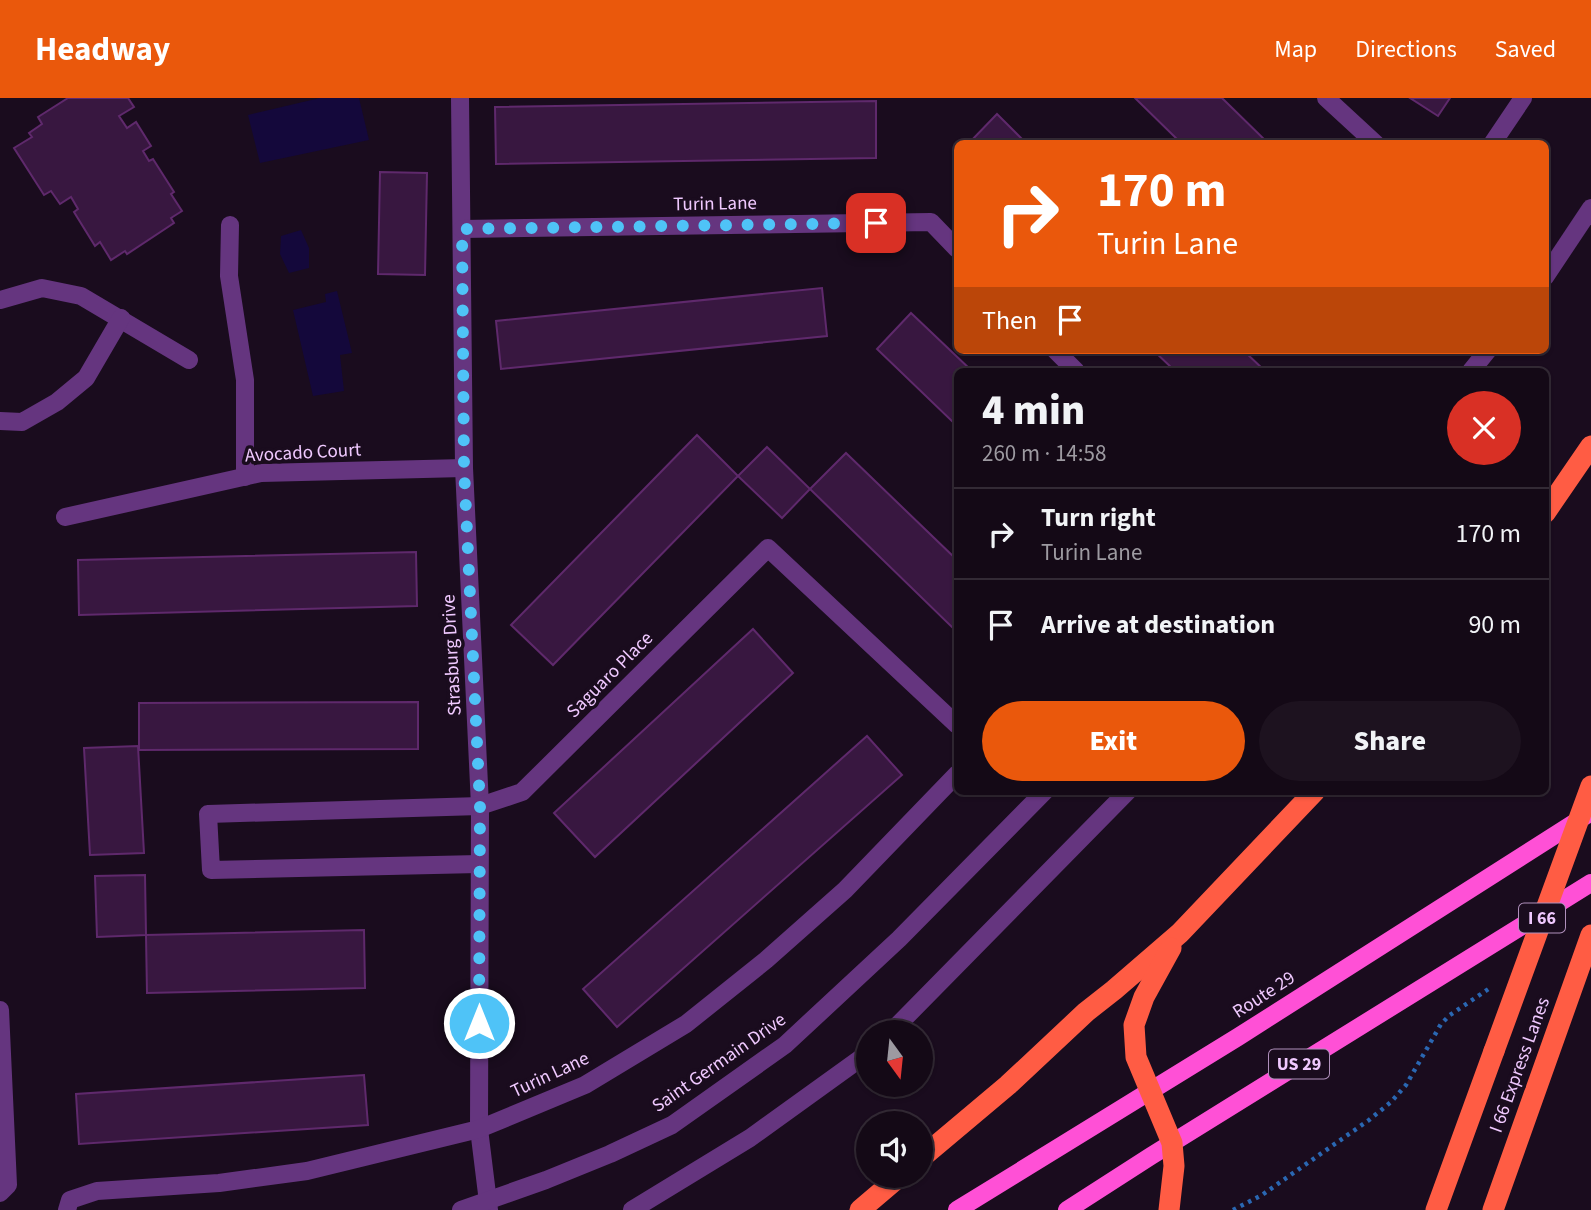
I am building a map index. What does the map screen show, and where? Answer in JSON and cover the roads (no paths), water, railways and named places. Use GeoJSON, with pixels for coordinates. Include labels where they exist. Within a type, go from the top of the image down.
{"type":"FeatureCollection","features":[{"type":"Feature","properties":{"kind":"highway"},"geometry":{"type":"LineString","coordinates":[[1549,507],[1591,446]]}},
{"type":"Feature","properties":{"kind":"highway","name":"I 66"},"geometry":{"type":"LineString","coordinates":[[1436,1210],[1591,786]]}},
{"type":"Feature","properties":{"kind":"highway"},"geometry":{"type":"LineString","coordinates":[[933,1148],[1008,1085],[1086,1012],[1180,933],[1311,795]]}},
{"type":"Feature","properties":{"kind":"highway"},"geometry":{"type":"LineString","coordinates":[[1169,1210],[1174,1166],[1172,1143],[1136,1057],[1134,1024],[1144,997],[1180,933]]}},
{"type":"Feature","properties":{"kind":"highway","name":"I 66 Express Lanes"},"geometry":{"type":"LineString","coordinates":[[1493,1210],[1591,934]]}},
{"type":"Feature","properties":{"kind":"highway"},"geometry":{"type":"LineString","coordinates":[[860,1210],[886,1188]]}},
{"type":"Feature","properties":{"kind":"main road","name":"Route 29"},"geometry":{"type":"LineString","coordinates":[[957,1210],[1238,1037],[1591,812]]}},
{"type":"Feature","properties":{"kind":"main road","name":"US 29"},"geometry":{"type":"LineString","coordinates":[[1067,1210],[1591,883]]}},
{"type":"Feature","properties":{"kind":"street","name":"Strasburg Drive"},"geometry":{"type":"LineString","coordinates":[[460,98],[464,468],[480,806],[479,1129],[488,1206]]}},
{"type":"Feature","properties":{"kind":"street"},"geometry":{"type":"LineString","coordinates":[[1326,98],[1372,140]]}},
{"type":"Feature","properties":{"kind":"street"},"geometry":{"type":"LineString","coordinates":[[1495,140],[1523,98]]}},
{"type":"Feature","properties":{"kind":"street"},"geometry":{"type":"LineString","coordinates":[[1549,271],[1591,208]]}},
{"type":"Feature","properties":{"kind":"street","name":"Turin Lane"},"geometry":{"type":"LineString","coordinates":[[462,229],[931,222],[954,246]]}},
{"type":"Feature","properties":{"kind":"street"},"geometry":{"type":"LineString","coordinates":[[230,225],[229,276],[246,380],[245,477]]}},
{"type":"Feature","properties":{"kind":"street"},"geometry":{"type":"LineString","coordinates":[[0,300],[42,288],[81,296],[189,360]]}},
{"type":"Feature","properties":{"kind":"street"},"geometry":{"type":"LineString","coordinates":[[0,421],[22,422],[57,402],[86,378],[121,318]]}},
{"type":"Feature","properties":{"kind":"street"},"geometry":{"type":"LineString","coordinates":[[1059,354],[1073,368]]}},
{"type":"Feature","properties":{"kind":"street"},"geometry":{"type":"LineString","coordinates":[[1473,368],[1485,354]]}},
{"type":"Feature","properties":{"kind":"street","name":"Avocado Court"},"geometry":{"type":"LineString","coordinates":[[65,517],[261,473],[464,468]]}},
{"type":"Feature","properties":{"kind":"street","name":"Saguaro Place"},"geometry":{"type":"LineString","coordinates":[[479,864],[211,870],[208,814],[480,806],[522,792],[768,548],[954,722]]}},
{"type":"Feature","properties":{"kind":"street","name":"Turin Lane"},"geometry":{"type":"LineString","coordinates":[[67,1210],[70,1200],[96,1191],[219,1183],[307,1171],[479,1129],[585,1085],[686,1024],[766,960],[845,890],[954,777]]}},
{"type":"Feature","properties":{"kind":"street","name":"Saint Germain Drive"},"geometry":{"type":"LineString","coordinates":[[461,1210],[488,1206],[672,1125],[785,1045],[899,939],[1041,795]]}},
{"type":"Feature","properties":{"kind":"street"},"geometry":{"type":"LineString","coordinates":[[903,1020],[1124,795]]}},
{"type":"Feature","properties":{"kind":"street"},"geometry":{"type":"LineString","coordinates":[[0,1010],[8,1185],[0,1193]]}},
{"type":"Feature","properties":{"kind":"street"},"geometry":{"type":"LineString","coordinates":[[632,1210],[750,1139],[856,1062]]}}]}
